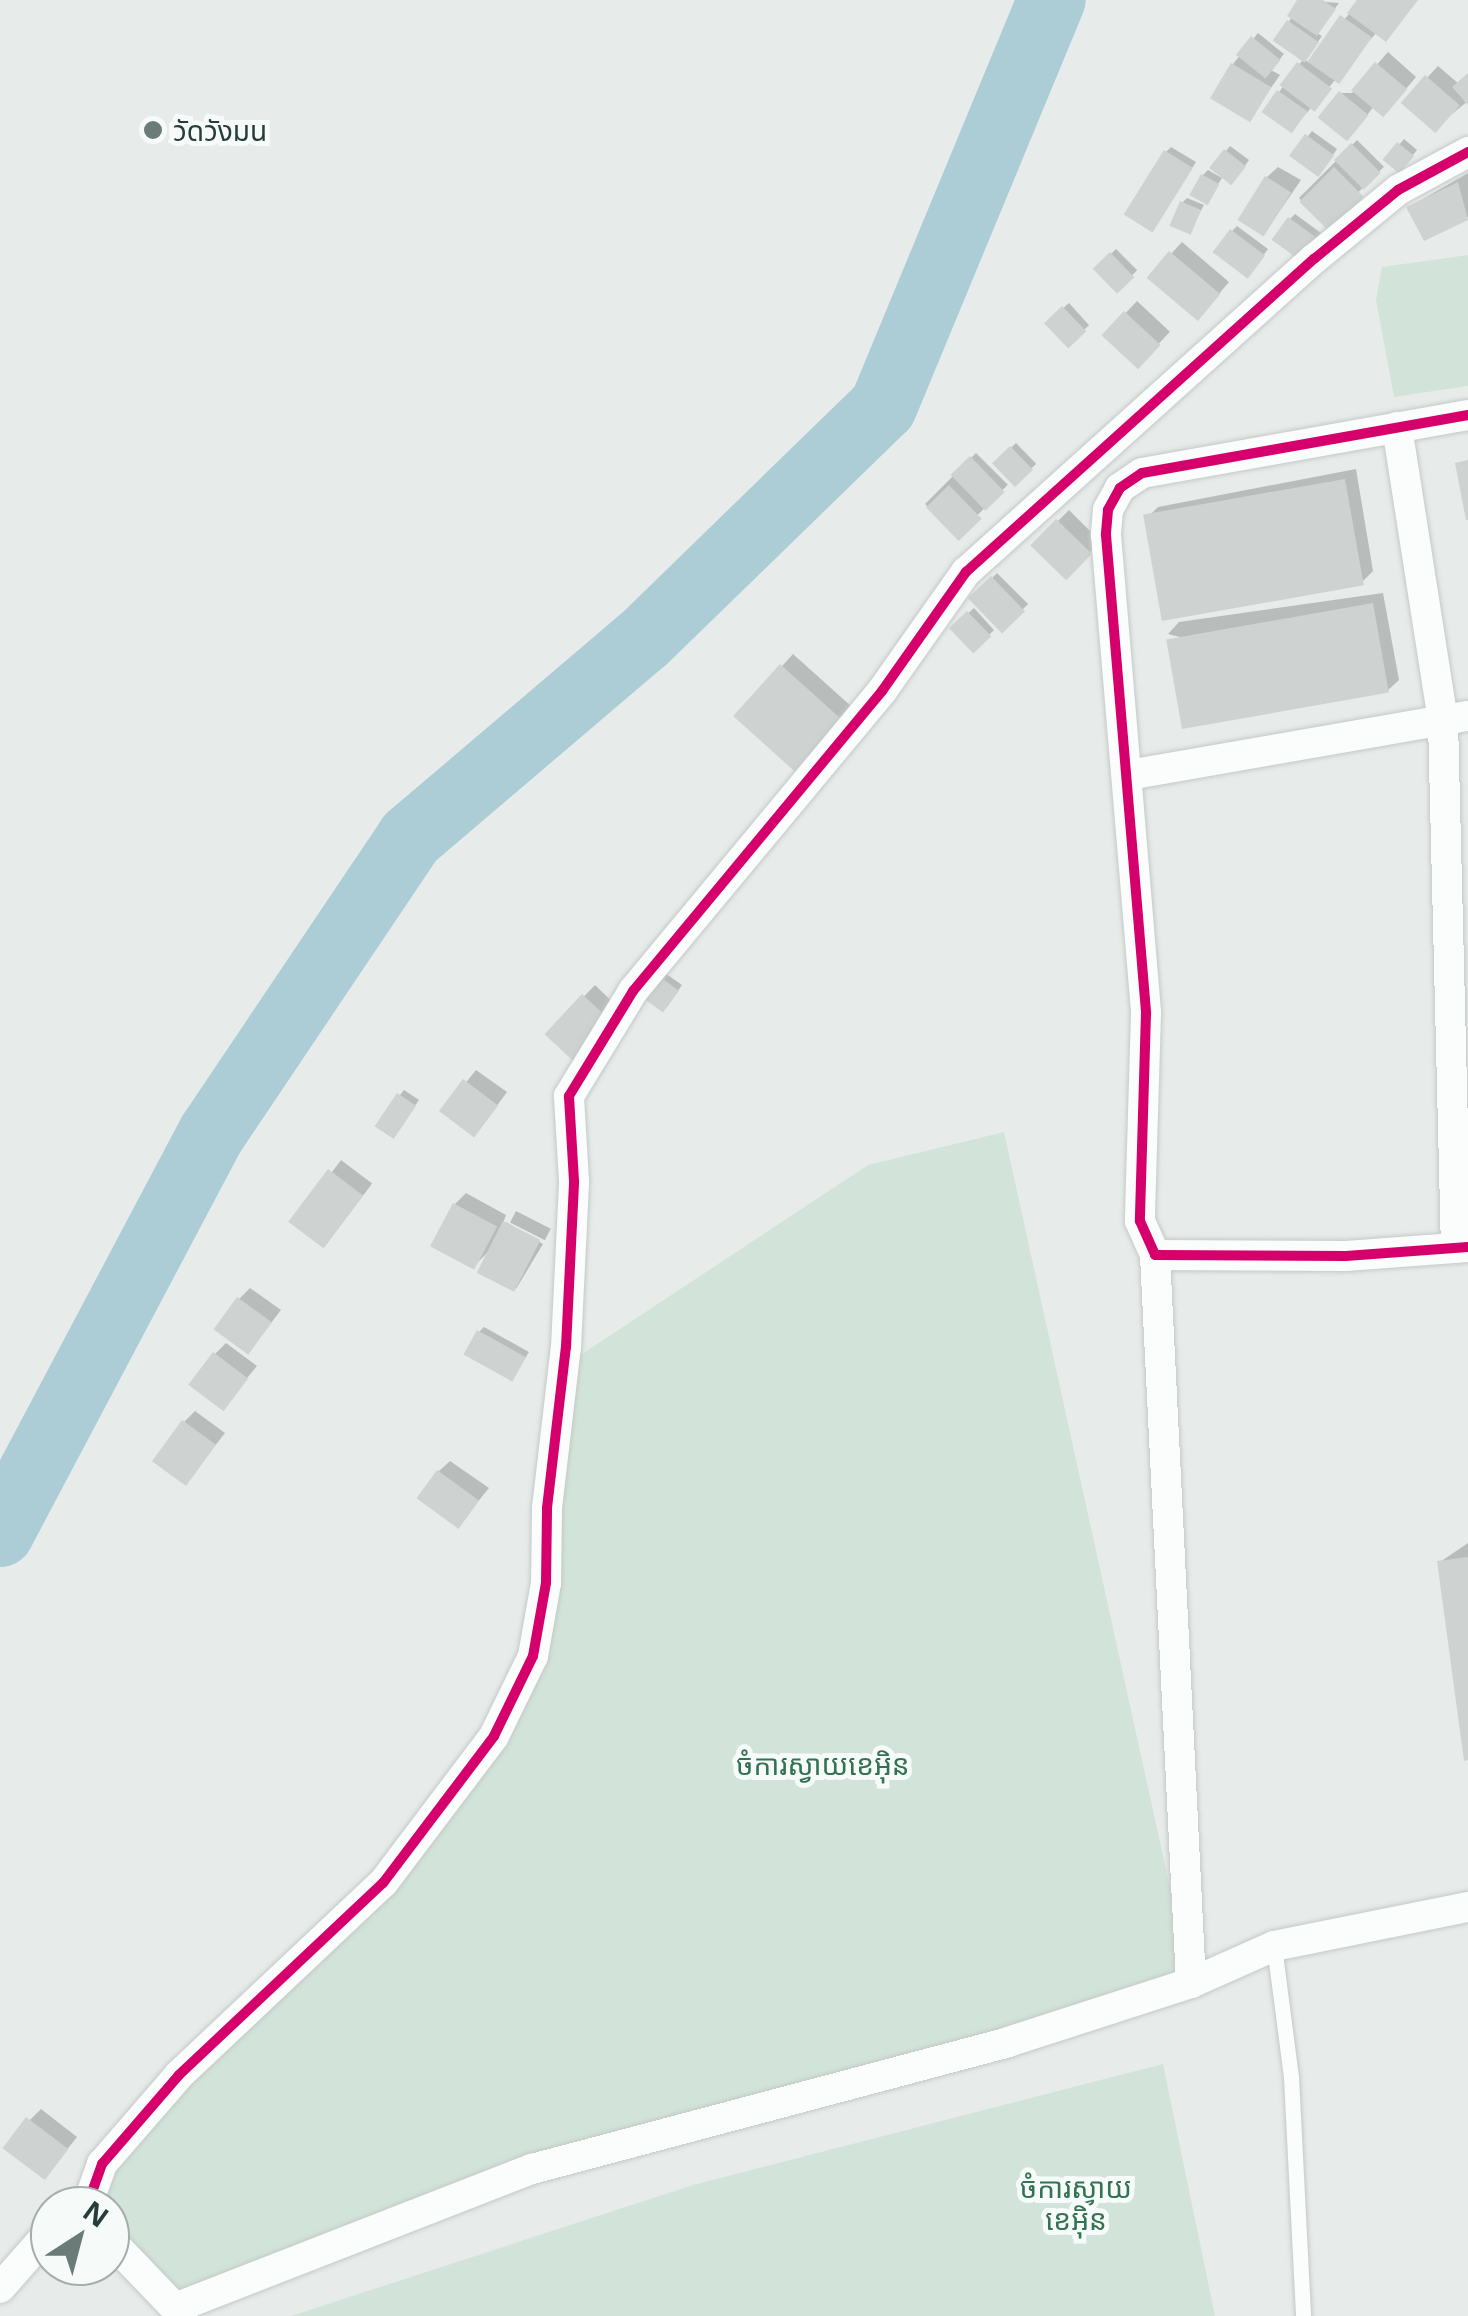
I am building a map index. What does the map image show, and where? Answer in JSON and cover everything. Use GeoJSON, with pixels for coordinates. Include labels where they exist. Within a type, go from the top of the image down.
{"type":"FeatureCollection","features":[{"type":"Feature","properties":{"kind":"street"},"geometry":{"type":"LineString","coordinates":[[94,2186],[102,2164],[179,2075],[383,1884],[494,1736],[532,1656],[546,1584],[547,1508],[566,1348],[574,1181],[569,1096],[633,991],[882,691],[966,572],[1314,259],[1398,190],[1468,152]]}},
{"type":"Feature","properties":{"kind":"street"},"geometry":{"type":"LineString","coordinates":[[1190,1983],[1155,1255],[1140,1221],[1146,1013],[1130,775],[1106,535],[1108,510],[1120,488],[1169,465],[1468,415]]}},
{"type":"Feature","properties":{"kind":"street"},"geometry":{"type":"LineString","coordinates":[[1155,1255],[1346,1256],[1462,1247],[1456,718],[1397,427]]}},
{"type":"Feature","properties":{"kind":"street"},"geometry":{"type":"LineString","coordinates":[[1130,775],[1456,718]]}},
{"type":"Feature","properties":{"kind":"street"},"geometry":{"type":"LineString","coordinates":[[130,2260],[182,2311],[532,2169],[1008,2042],[1190,1983],[1274,1946],[1468,1907]]}},
{"type":"Feature","properties":{"kind":"street"},"geometry":{"type":"LineString","coordinates":[[0,2288],[30,2254]]}},
{"type":"Feature","properties":{"kind":"lane"},"geometry":{"type":"LineString","coordinates":[[1274,1946],[1292,2077],[1303,2316]]}},
{"type":"Feature","properties":{"kind":"green space"},"geometry":{"type":"Polygon","coordinates":[[[1468,255],[1468,386],[1394,397],[1376,300],[1382,267],[1468,255]]]}},
{"type":"Feature","properties":{"kind":"green space","name":"ចំការស្វាយខេអ៊ិន"},"geometry":{"type":"Polygon","coordinates":[[[1004,1132],[1191,1983],[532,2169],[180,2306],[130,2258],[130,2186],[96,2186],[102,2164],[393,1892],[525,1667],[579,1356],[868,1165],[1004,1132]]]}},
{"type":"Feature","properties":{"kind":"green space","name":"ចំការស្វាយ ខេអ៊ិន"},"geometry":{"type":"Polygon","coordinates":[[[1163,2064],[1215,2316],[291,2316],[693,2185],[1163,2064]]]}},
{"type":"Feature","properties":{"kind":"building"},"geometry":{"type":"Polygon","coordinates":[[[1297,0],[1323,0],[1336,9],[1317,36],[1287,16],[1297,0]]]}},
{"type":"Feature","properties":{"kind":"building"},"geometry":{"type":"Polygon","coordinates":[[[1357,0],[1418,0],[1386,42],[1347,13],[1357,0]]]}},
{"type":"Feature","properties":{"kind":"building"},"geometry":{"type":"Polygon","coordinates":[[[1340,15],[1372,37],[1339,84],[1307,62],[1340,15]]]}},
{"type":"Feature","properties":{"kind":"building"},"geometry":{"type":"Polygon","coordinates":[[[1287,20],[1319,42],[1305,63],[1273,40],[1287,20]]]}},
{"type":"Feature","properties":{"kind":"building"},"geometry":{"type":"Polygon","coordinates":[[[1251,36],[1281,60],[1265,79],[1236,55],[1251,36]]]}},
{"type":"Feature","properties":{"kind":"building"},"geometry":{"type":"Polygon","coordinates":[[[1297,62],[1332,88],[1315,112],[1280,85],[1297,62]]]}},
{"type":"Feature","properties":{"kind":"building"},"geometry":{"type":"Polygon","coordinates":[[[1375,62],[1407,89],[1383,117],[1351,90],[1375,62]]]}},
{"type":"Feature","properties":{"kind":"building"},"geometry":{"type":"Polygon","coordinates":[[[1231,63],[1271,87],[1250,122],[1210,98],[1231,63]]]}},
{"type":"Feature","properties":{"kind":"building"},"geometry":{"type":"Polygon","coordinates":[[[1468,73],[1468,105],[1452,87],[1468,73]]]}},
{"type":"Feature","properties":{"kind":"building"},"geometry":{"type":"Polygon","coordinates":[[[1425,75],[1460,105],[1435,133],[1401,103],[1425,75]]]}},
{"type":"Feature","properties":{"kind":"building"},"geometry":{"type":"Polygon","coordinates":[[[1277,90],[1307,111],[1292,133],[1262,112],[1277,90]]]}},
{"type":"Feature","properties":{"kind":"building"},"geometry":{"type":"Polygon","coordinates":[[[1339,91],[1369,115],[1347,141],[1318,117],[1339,91]]]}},
{"type":"Feature","properties":{"kind":"building"},"geometry":{"type":"Polygon","coordinates":[[[1305,134],[1334,155],[1318,177],[1289,156],[1305,134]]]}},
{"type":"Feature","properties":{"kind":"building"},"geometry":{"type":"Polygon","coordinates":[[[1397,142],[1414,156],[1400,174],[1383,160],[1397,142]]]}},
{"type":"Feature","properties":{"kind":"building"},"geometry":{"type":"Polygon","coordinates":[[[1351,143],[1381,173],[1364,190],[1334,160],[1351,143]]]}},
{"type":"Feature","properties":{"kind":"building"},"geometry":{"type":"Polygon","coordinates":[[[1224,149],[1246,166],[1231,185],[1209,168],[1224,149]]]}},
{"type":"Feature","properties":{"kind":"building"},"geometry":{"type":"Polygon","coordinates":[[[1164,150],[1193,168],[1153,232],[1124,214],[1164,150]]]}},
{"type":"Feature","properties":{"kind":"building"},"geometry":{"type":"Polygon","coordinates":[[[1334,167],[1364,197],[1329,231],[1299,202],[1334,167]]]}},
{"type":"Feature","properties":{"kind":"building"},"geometry":{"type":"Polygon","coordinates":[[[1201,174],[1219,184],[1208,205],[1189,195],[1201,174]]]}},
{"type":"Feature","properties":{"kind":"building"},"geometry":{"type":"Polygon","coordinates":[[[1265,176],[1291,192],[1264,237],[1237,220],[1265,176]]]}},
{"type":"Feature","properties":{"kind":"building"},"geometry":{"type":"Polygon","coordinates":[[[1458,182],[1468,220],[1424,241],[1406,207],[1458,182]]]}},
{"type":"Feature","properties":{"kind":"building"},"geometry":{"type":"Polygon","coordinates":[[[1180,201],[1201,210],[1191,235],[1169,226],[1180,201]]]}},
{"type":"Feature","properties":{"kind":"building"},"geometry":{"type":"Polygon","coordinates":[[[1288,217],[1318,239],[1301,261],[1272,240],[1288,217]]]}},
{"type":"Feature","properties":{"kind":"building"},"geometry":{"type":"Polygon","coordinates":[[[1230,229],[1265,255],[1248,279],[1213,252],[1230,229]]]}},
{"type":"Feature","properties":{"kind":"building"},"geometry":{"type":"Polygon","coordinates":[[[1169,251],[1220,294],[1198,321],[1147,278],[1169,251]]]}},
{"type":"Feature","properties":{"kind":"building"},"geometry":{"type":"Polygon","coordinates":[[[1110,252],[1134,277],[1117,294],[1093,269],[1110,252]]]}},
{"type":"Feature","properties":{"kind":"building"},"geometry":{"type":"Polygon","coordinates":[[[1062,306],[1086,331],[1068,349],[1044,323],[1062,306]]]}},
{"type":"Feature","properties":{"kind":"building"},"geometry":{"type":"Polygon","coordinates":[[[1124,311],[1161,345],[1138,369],[1101,335],[1124,311]]]}},
{"type":"Feature","properties":{"kind":"building"},"geometry":{"type":"Polygon","coordinates":[[[1010,446],[1033,470],[1015,487],[992,463],[1010,446]]]}},
{"type":"Feature","properties":{"kind":"building"},"geometry":{"type":"Polygon","coordinates":[[[970,456],[1005,492],[985,511],[951,475],[970,456]]]}},
{"type":"Feature","properties":{"kind":"building"},"geometry":{"type":"Polygon","coordinates":[[[1468,460],[1468,520],[1466,520],[1455,463],[1468,460]]]}},
{"type":"Feature","properties":{"kind":"building"},"geometry":{"type":"Polygon","coordinates":[[[1345,479],[1364,585],[1162,621],[1143,515],[1345,479]]]}},
{"type":"Feature","properties":{"kind":"building"},"geometry":{"type":"Polygon","coordinates":[[[949,485],[982,519],[959,541],[926,507],[949,485]]]}},
{"type":"Feature","properties":{"kind":"building"},"geometry":{"type":"Polygon","coordinates":[[[1056,519],[1092,554],[1066,580],[1030,546],[1056,519]]]}},
{"type":"Feature","properties":{"kind":"building"},"geometry":{"type":"Polygon","coordinates":[[[991,576],[1025,611],[1002,633],[968,598],[991,576]]]}},
{"type":"Feature","properties":{"kind":"building"},"geometry":{"type":"Polygon","coordinates":[[[1373,603],[1389,693],[1182,729],[1166,639],[1373,603]]]}},
{"type":"Feature","properties":{"kind":"building"},"geometry":{"type":"Polygon","coordinates":[[[967,611],[991,636],[973,654],[949,628],[967,611]]]}},
{"type":"Feature","properties":{"kind":"building"},"geometry":{"type":"Polygon","coordinates":[[[780,664],[842,720],[795,772],[733,716],[780,664]]]}},
{"type":"Feature","properties":{"kind":"building"},"geometry":{"type":"Polygon","coordinates":[[[649,969],[679,991],[663,1013],[633,991],[649,969]]]}},
{"type":"Feature","properties":{"kind":"building"},"geometry":{"type":"Polygon","coordinates":[[[582,994],[613,1023],[575,1063],[544,1034],[582,994]]]}},
{"type":"Feature","properties":{"kind":"building"},"geometry":{"type":"Polygon","coordinates":[[[463,1079],[498,1105],[474,1137],[439,1111],[463,1079]]]}},
{"type":"Feature","properties":{"kind":"building"},"geometry":{"type":"Polygon","coordinates":[[[397,1093],[416,1106],[394,1139],[375,1126],[397,1093]]]}},
{"type":"Feature","properties":{"kind":"building"},"geometry":{"type":"Polygon","coordinates":[[[328,1169],[363,1195],[323,1248],[288,1222],[328,1169]]]}},
{"type":"Feature","properties":{"kind":"building"},"geometry":{"type":"Polygon","coordinates":[[[453,1203],[497,1226],[474,1270],[430,1246],[453,1203]]]}},
{"type":"Feature","properties":{"kind":"building"},"geometry":{"type":"Polygon","coordinates":[[[503,1221],[540,1240],[514,1292],[477,1273],[503,1221]]]}},
{"type":"Feature","properties":{"kind":"building"},"geometry":{"type":"Polygon","coordinates":[[[237,1297],[272,1322],[248,1355],[213,1329],[237,1297]]]}},
{"type":"Feature","properties":{"kind":"building"},"geometry":{"type":"Polygon","coordinates":[[[477,1330],[526,1357],[512,1382],[463,1354],[477,1330]]]}},
{"type":"Feature","properties":{"kind":"building"},"geometry":{"type":"Polygon","coordinates":[[[213,1352],[248,1378],[223,1411],[188,1385],[213,1352]]]}},
{"type":"Feature","properties":{"kind":"building"},"geometry":{"type":"Polygon","coordinates":[[[182,1420],[216,1445],[186,1486],[152,1461],[182,1420]]]}},
{"type":"Feature","properties":{"kind":"building"},"geometry":{"type":"Polygon","coordinates":[[[437,1470],[479,1501],[458,1529],[416,1498],[437,1470]]]}},
{"type":"Feature","properties":{"kind":"building"},"geometry":{"type":"Polygon","coordinates":[[[1468,1557],[1468,1760],[1464,1761],[1437,1561],[1468,1557]]]}},
{"type":"Feature","properties":{"kind":"building"},"geometry":{"type":"Polygon","coordinates":[[[26,2117],[68,2149],[45,2180],[3,2148],[26,2117]]]}},
{"type":"Feature","properties":{"kind":"waterway"},"geometry":{"type":"LineString","coordinates":[[0,1533],[212,1133],[410,838],[643,640],[883,407],[1052,0]]}},
{"type":"Feature","properties":{"kind":"cycle path"},"geometry":{"type":"LineString","coordinates":[[94,2186],[102,2164],[179,2075],[383,1883],[494,1736],[533,1656],[546,1583],[547,1508],[566,1347],[574,1181],[569,1096],[633,991],[882,691],[966,572],[1314,259],[1398,190],[1468,152]]}},
{"type":"Feature","properties":{"kind":"cycle path"},"geometry":{"type":"LineString","coordinates":[[1468,415],[1142,473],[1120,488],[1108,510],[1106,535],[1146,1013],[1140,1221],[1155,1255],[1346,1256],[1468,1247]]}},
{"type":"Feature","properties":{"kind":"place","name":"วัดวังมน"},"geometry":{"type":"Point","coordinates":[153,130]}}]}
